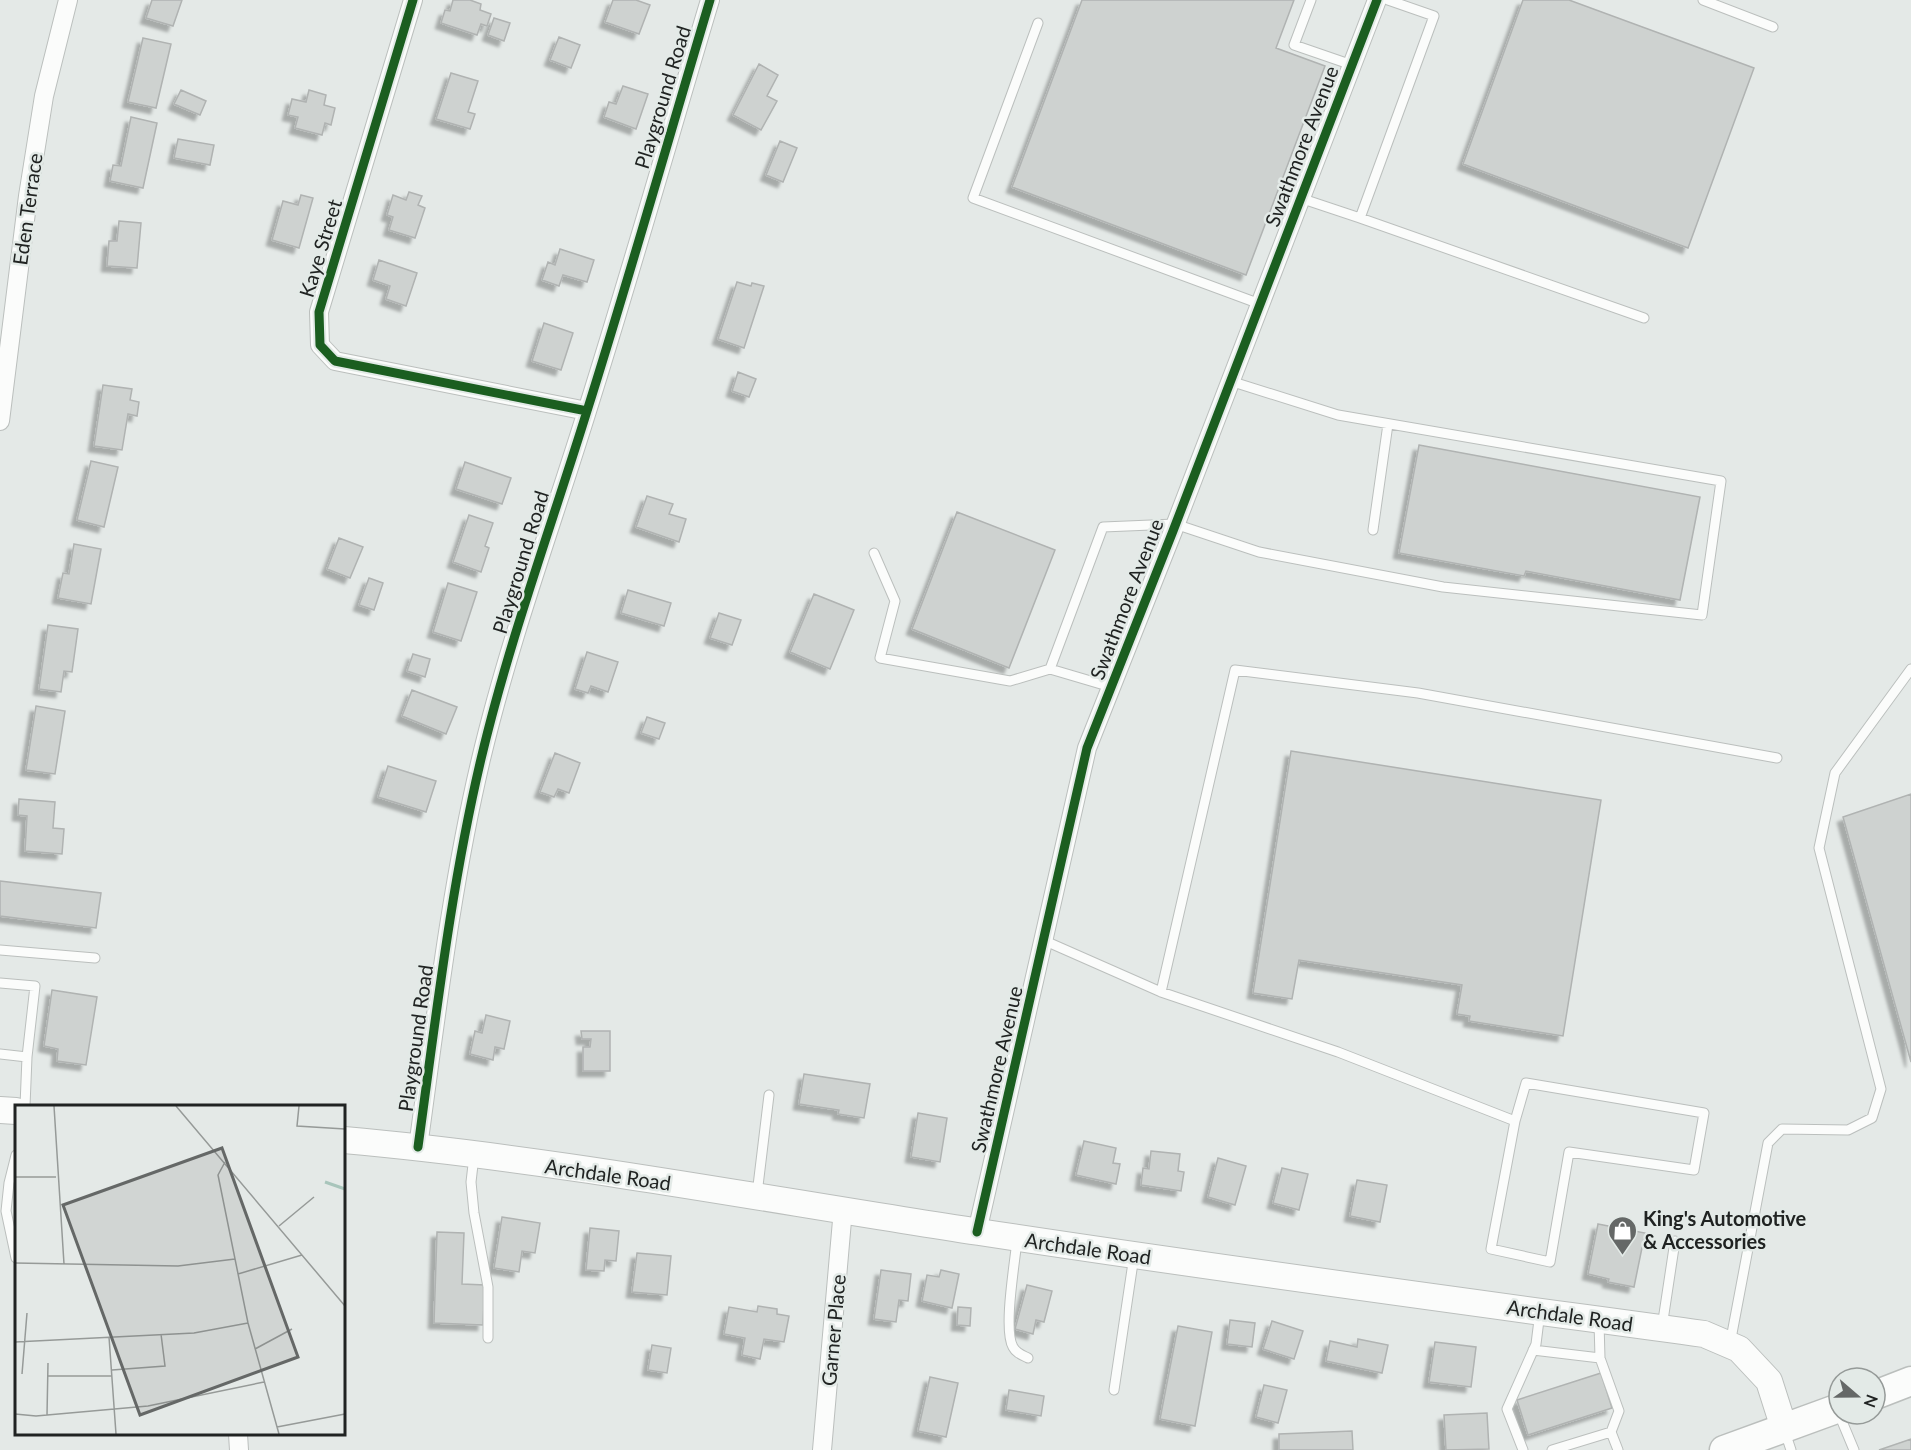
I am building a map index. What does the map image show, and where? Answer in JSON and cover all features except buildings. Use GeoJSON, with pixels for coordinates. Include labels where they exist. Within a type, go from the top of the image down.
{"type":"FeatureCollection","features":[{"type":"Feature","properties":{"kind":"main road"},"geometry":{"type":"LineString","coordinates":[[0,1110],[15,1111]]}},
{"type":"Feature","properties":{"kind":"main road","name":"Archdale Road"},"geometry":{"type":"LineString","coordinates":[[345,1140],[418,1147],[549,1165],[1018,1238],[1704,1334],[1739,1349],[1769,1381],[1788,1439]]}},
{"type":"Feature","properties":{"kind":"main road"},"geometry":{"type":"LineString","coordinates":[[1887,1391],[1910,1384]]}},
{"type":"Feature","properties":{"kind":"main road"},"geometry":{"type":"LineString","coordinates":[[1724,1450],[1788,1439],[1827,1417]]}},
{"type":"Feature","properties":{"kind":"street","name":"Eden Terrace"},"geometry":{"type":"LineString","coordinates":[[0,421],[28,196],[44,96],[68,0]]}},
{"type":"Feature","properties":{"kind":"street","name":"Kaye Street"},"geometry":{"type":"LineString","coordinates":[[413,0],[319,312],[320,345],[335,361],[587,411]]}},
{"type":"Feature","properties":{"kind":"street","name":"Playground Road"},"geometry":{"type":"LineString","coordinates":[[418,1147],[438,998],[465,835],[501,682],[587,411],[710,0]]}},
{"type":"Feature","properties":{"kind":"street","name":"Swathmore Avenue"},"geometry":{"type":"LineString","coordinates":[[977,1232],[1087,748],[1377,0]]}},
{"type":"Feature","properties":{"kind":"street","name":"Garner Place"},"geometry":{"type":"LineString","coordinates":[[822,1450],[843,1209]]}},
{"type":"Feature","properties":{"kind":"street"},"geometry":{"type":"LineString","coordinates":[[238,1435],[239,1450]]}},
{"type":"Feature","properties":{"kind":"lane"},"geometry":{"type":"LineString","coordinates":[[1311,0],[1294,45],[1352,65]]}},
{"type":"Feature","properties":{"kind":"lane"},"geometry":{"type":"LineString","coordinates":[[1360,218],[1434,16],[1388,0]]}},
{"type":"Feature","properties":{"kind":"lane"},"geometry":{"type":"LineString","coordinates":[[1703,0],[1773,27]]}},
{"type":"Feature","properties":{"kind":"lane"},"geometry":{"type":"LineString","coordinates":[[1038,23],[973,198],[1260,304]]}},
{"type":"Feature","properties":{"kind":"lane"},"geometry":{"type":"LineString","coordinates":[[1300,198],[1644,318]]}},
{"type":"Feature","properties":{"kind":"lane"},"geometry":{"type":"LineString","coordinates":[[1050,669],[1103,526],[1175,524],[1260,552],[1443,587],[1702,615],[1721,481],[1338,415],[1230,381]]}},
{"type":"Feature","properties":{"kind":"lane"},"geometry":{"type":"LineString","coordinates":[[1373,531],[1389,424]]}},
{"type":"Feature","properties":{"kind":"lane"},"geometry":{"type":"LineString","coordinates":[[874,553],[896,601],[880,658],[1010,681],[1050,669],[1111,687]]}},
{"type":"Feature","properties":{"kind":"lane"},"geometry":{"type":"LineString","coordinates":[[1730,1346],[1768,1143],[1782,1129],[1848,1130],[1872,1118],[1881,1089],[1819,848],[1836,773],[1911,669]]}},
{"type":"Feature","properties":{"kind":"lane"},"geometry":{"type":"LineString","coordinates":[[1161,992],[1235,670],[1418,693],[1777,758]]}},
{"type":"Feature","properties":{"kind":"lane"},"geometry":{"type":"LineString","coordinates":[[1043,940],[1161,992],[1338,1052],[1515,1121]]}},
{"type":"Feature","properties":{"kind":"lane"},"geometry":{"type":"LineString","coordinates":[[0,950],[95,958]]}},
{"type":"Feature","properties":{"kind":"lane"},"geometry":{"type":"LineString","coordinates":[[0,983],[35,986],[27,1057],[26,1105]]}},
{"type":"Feature","properties":{"kind":"lane"},"geometry":{"type":"LineString","coordinates":[[0,1054],[27,1057]]}},
{"type":"Feature","properties":{"kind":"lane"},"geometry":{"type":"LineString","coordinates":[[1527,1083],[1704,1113],[1694,1170],[1569,1152],[1550,1262],[1491,1249],[1515,1121],[1527,1083]]}},
{"type":"Feature","properties":{"kind":"lane"},"geometry":{"type":"LineString","coordinates":[[756,1196],[769,1095]]}},
{"type":"Feature","properties":{"kind":"lane"},"geometry":{"type":"LineString","coordinates":[[474,1156],[472,1192],[488,1287],[488,1338]]}},
{"type":"Feature","properties":{"kind":"lane"},"geometry":{"type":"LineString","coordinates":[[15,1159],[9,1183],[6,1211],[15,1253]]}},
{"type":"Feature","properties":{"kind":"lane"},"geometry":{"type":"LineString","coordinates":[[1018,1238],[1010,1336],[1012,1346],[1018,1353],[1028,1358]]}},
{"type":"Feature","properties":{"kind":"lane"},"geometry":{"type":"LineString","coordinates":[[1661,1328],[1675,1240]]}},
{"type":"Feature","properties":{"kind":"lane"},"geometry":{"type":"LineString","coordinates":[[1114,1390],[1135,1254]]}},
{"type":"Feature","properties":{"kind":"lane"},"geometry":{"type":"LineString","coordinates":[[1523,1450],[1507,1409],[1536,1344],[1540,1311]]}},
{"type":"Feature","properties":{"kind":"lane"},"geometry":{"type":"LineString","coordinates":[[1599,1320],[1600,1358],[1619,1410],[1611,1432],[1618,1450]]}},
{"type":"Feature","properties":{"kind":"lane"},"geometry":{"type":"LineString","coordinates":[[1533,1350],[1600,1358]]}},
{"type":"Feature","properties":{"kind":"lane"},"geometry":{"type":"LineString","coordinates":[[1844,1426],[1854,1450]]}},
{"type":"Feature","properties":{"kind":"lane"},"geometry":{"type":"LineString","coordinates":[[1552,1450],[1611,1432]]}},
{"type":"Feature","properties":{"kind":"cycle path"},"geometry":{"type":"LineString","coordinates":[[413,0],[319,312],[320,345],[335,361],[587,411]]}},
{"type":"Feature","properties":{"kind":"cycle path"},"geometry":{"type":"LineString","coordinates":[[418,1147],[461,855],[492,715],[517,628],[619,309],[710,0]]}},
{"type":"Feature","properties":{"kind":"cycle path"},"geometry":{"type":"LineString","coordinates":[[977,1232],[1087,748],[1377,0]]}},
{"type":"Feature","properties":{"kind":"place","name":"King's Automotive & Accessories"},"geometry":{"type":"Point","coordinates":[1622,1256]}}]}
